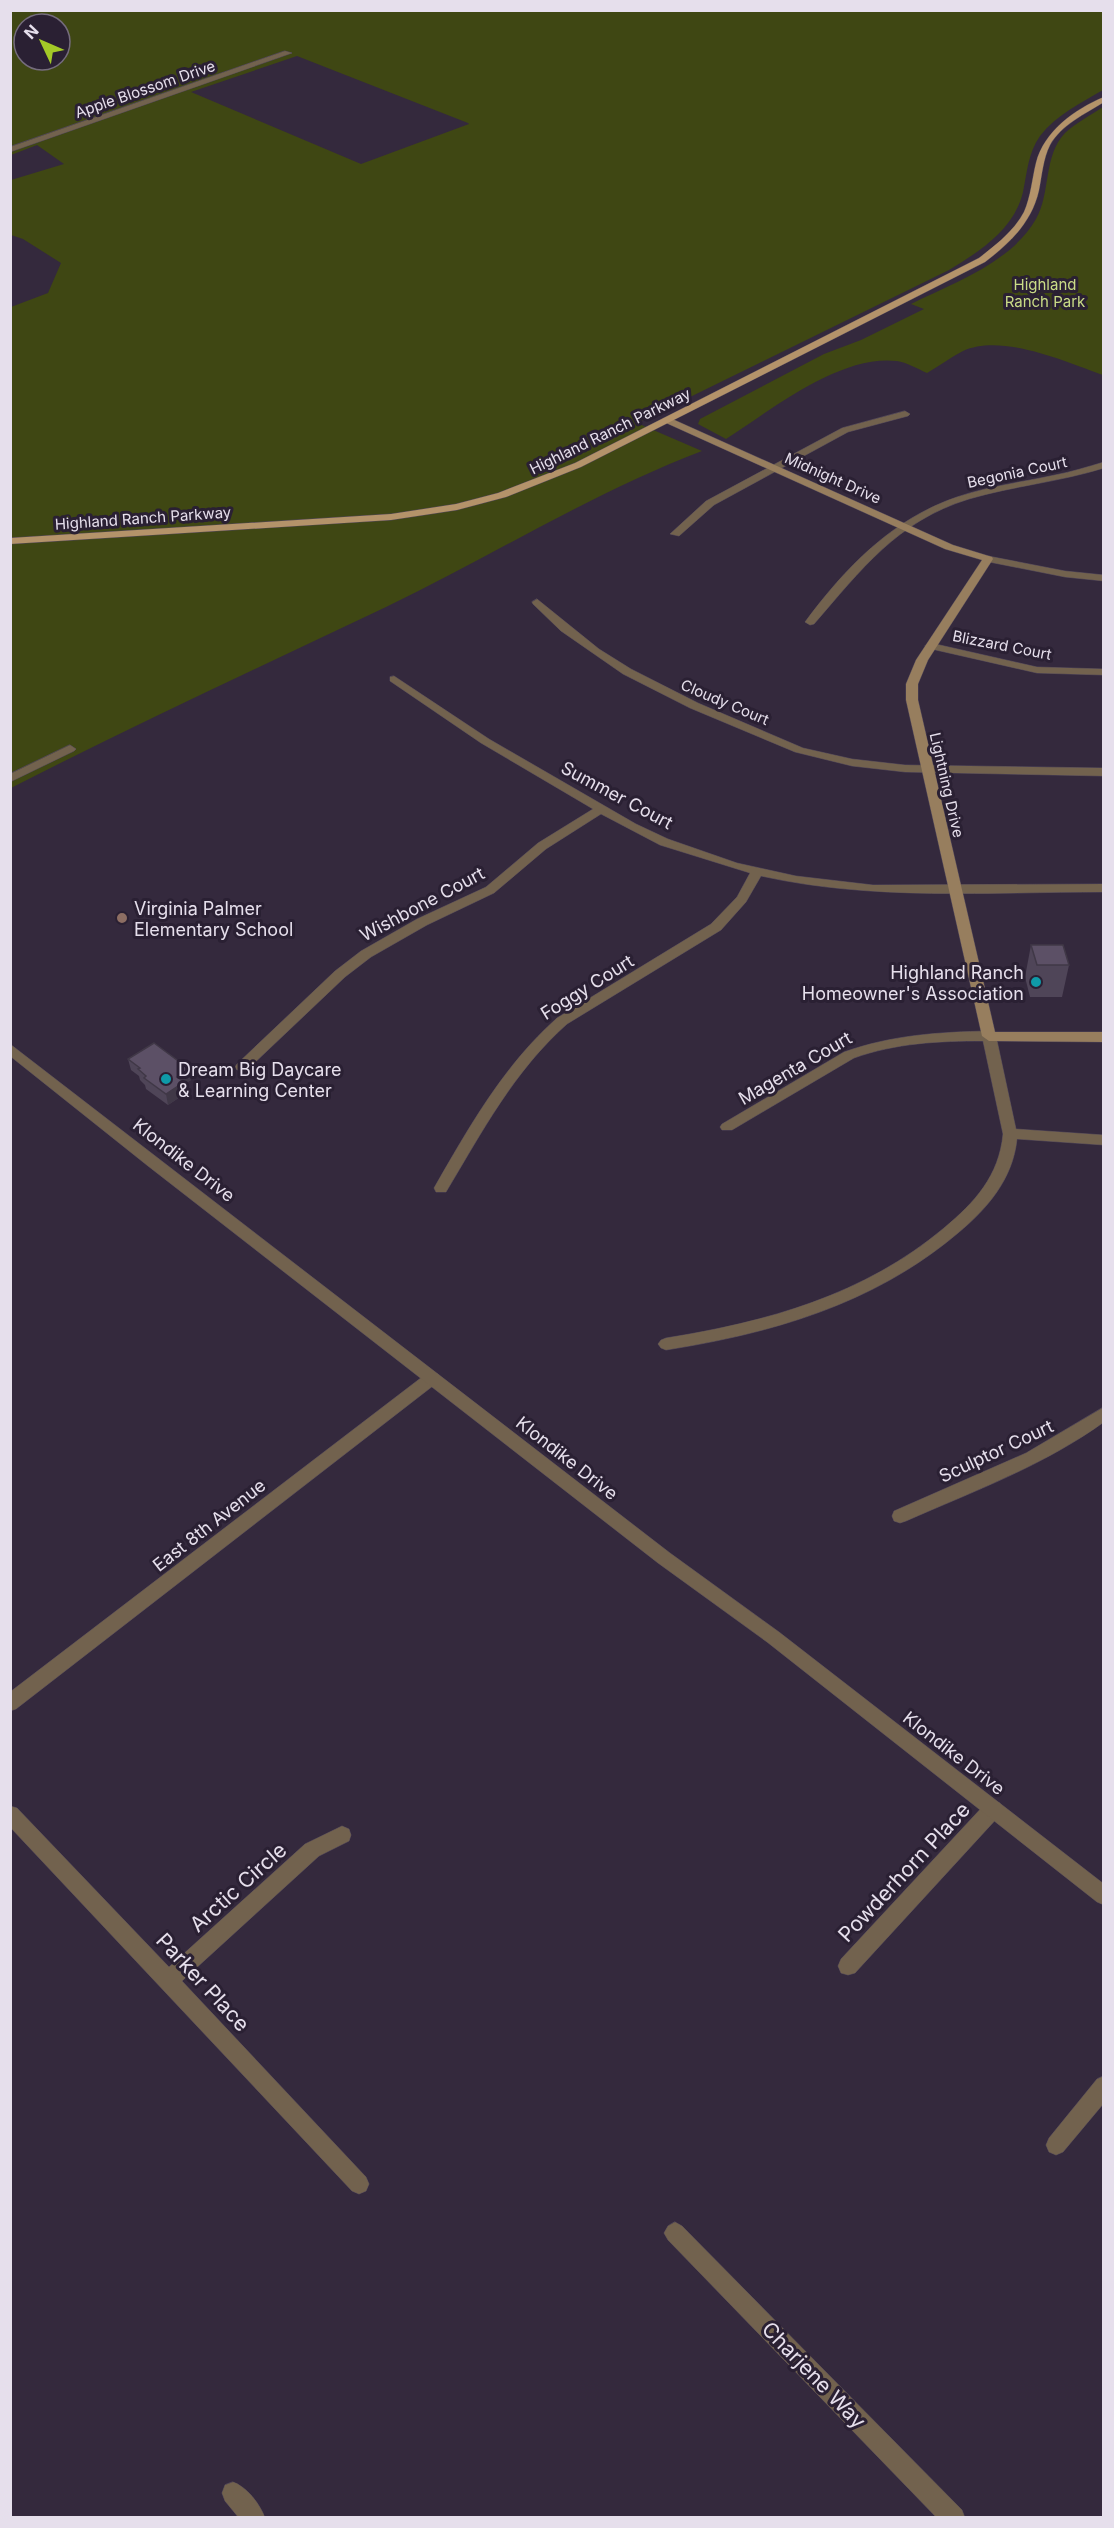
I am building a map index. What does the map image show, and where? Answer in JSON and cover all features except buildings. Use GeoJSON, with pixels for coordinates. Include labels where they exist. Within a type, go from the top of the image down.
{"type":"FeatureCollection","features":[{"type":"Feature","properties":{"kind":"main road","name":"Highland Ranch Parkway"},"geometry":{"type":"LineString","coordinates":[[10,541],[383,517],[457,507],[542,481],[952,276],[993,252],[1018,228],[1030,206],[1040,161],[1047,144],[1074,117],[1104,99]]}},
{"type":"Feature","properties":{"kind":"main road","name":"Midnight Drive"},"geometry":{"type":"LineString","coordinates":[[667,420],[949,547],[988,559]]}},
{"type":"Feature","properties":{"kind":"main road","name":"Lightning Drive"},"geometry":{"type":"LineString","coordinates":[[988,559],[916,670],[912,684],[912,700],[989,1036]]}},
{"type":"Feature","properties":{"kind":"main road"},"geometry":{"type":"LineString","coordinates":[[989,1036],[1104,1037]]}},
{"type":"Feature","properties":{"kind":"street","name":"Apple Blossom Drive"},"geometry":{"type":"LineString","coordinates":[[10,150],[288,53]]}},
{"type":"Feature","properties":{"kind":"street"},"geometry":{"type":"LineString","coordinates":[[675,534],[710,503],[844,430],[905,414]]}},
{"type":"Feature","properties":{"kind":"street","name":"Begonia Court"},"geometry":{"type":"LineString","coordinates":[[810,622],[872,551],[940,507],[966,497],[1057,480],[1104,465]]}},
{"type":"Feature","properties":{"kind":"street"},"geometry":{"type":"LineString","coordinates":[[988,559],[1065,574],[1104,578]]}},
{"type":"Feature","properties":{"kind":"street","name":"Cloudy Court"},"geometry":{"type":"LineString","coordinates":[[537,602],[563,628],[606,661],[634,677],[824,758],[874,768],[1104,772]]}},
{"type":"Feature","properties":{"kind":"street","name":"Blizzard Court"},"geometry":{"type":"LineString","coordinates":[[931,646],[1037,670],[1104,672]]}},
{"type":"Feature","properties":{"kind":"street","name":"Summer Court"},"geometry":{"type":"LineString","coordinates":[[394,679],[485,741],[601,809],[664,842],[698,855],[757,872],[805,881],[873,889],[1104,888]]}},
{"type":"Feature","properties":{"kind":"street"},"geometry":{"type":"LineString","coordinates":[[10,779],[70,749]]}},
{"type":"Feature","properties":{"kind":"street","name":"Wishbone Court"},"geometry":{"type":"LineString","coordinates":[[242,1067],[340,974],[366,954],[422,922],[490,890],[542,846],[601,809]]}},
{"type":"Feature","properties":{"kind":"street","name":"Foggy Court"},"geometry":{"type":"LineString","coordinates":[[441,1188],[515,1070],[544,1036],[562,1021],[716,927],[742,899],[757,872]]}},
{"type":"Feature","properties":{"kind":"street"},"geometry":{"type":"LineString","coordinates":[[666,1344],[747,1331],[804,1314],[844,1298],[914,1260],[946,1236],[974,1210],[996,1184],[1005,1167],[1010,1150],[1010,1134],[989,1036]]}},
{"type":"Feature","properties":{"kind":"street","name":"Magenta Court"},"geometry":{"type":"LineString","coordinates":[[727,1127],[849,1055],[870,1046],[919,1037],[989,1036]]}},
{"type":"Feature","properties":{"kind":"street","name":"Klondike Drive"},"geometry":{"type":"LineString","coordinates":[[10,1047],[153,1162],[664,1558],[773,1637],[1104,1896]]}},
{"type":"Feature","properties":{"kind":"street"},"geometry":{"type":"LineString","coordinates":[[1010,1134],[1104,1140]]}},
{"type":"Feature","properties":{"kind":"street","name":"East 8th Avenue"},"geometry":{"type":"LineString","coordinates":[[10,1703],[432,1378]]}},
{"type":"Feature","properties":{"kind":"street","name":"Sculptor Court"},"geometry":{"type":"LineString","coordinates":[[900,1516],[1053,1449],[1104,1413]]}},
{"type":"Feature","properties":{"kind":"street","name":"Powderhorn Place"},"geometry":{"type":"LineString","coordinates":[[848,1966],[993,1809]]}},
{"type":"Feature","properties":{"kind":"street","name":"Parker Place"},"geometry":{"type":"LineString","coordinates":[[10,1814],[359,2184]]}},
{"type":"Feature","properties":{"kind":"street","name":"Arctic Circle"},"geometry":{"type":"LineString","coordinates":[[169,1980],[312,1850],[342,1835]]}},
{"type":"Feature","properties":{"kind":"street"},"geometry":{"type":"LineString","coordinates":[[1056,2145],[1104,2086]]}},
{"type":"Feature","properties":{"kind":"street","name":"Charjene Way"},"geometry":{"type":"LineString","coordinates":[[675,2233],[954,2517]]}},
{"type":"Feature","properties":{"kind":"street"},"geometry":{"type":"LineString","coordinates":[[233,2493],[254,2517]]}},
{"type":"Feature","properties":{"kind":"green space"},"geometry":{"type":"Polygon","coordinates":[[[11,11],[1103,11],[1103,90],[1061,116],[1040,136],[1030,156],[1019,205],[1004,228],[984,247],[949,270],[637,423],[702,451],[582,505],[386,607],[11,788],[11,307],[48,293],[61,263],[23,239],[11,235],[11,180],[64,164],[37,145],[11,155],[11,11]],[[297,56],[191,92],[361,164],[468,123],[297,56]]]}},
{"type":"Feature","properties":{"kind":"green space","name":"Highland Ranch Park"},"geometry":{"type":"Polygon","coordinates":[[[1103,107],[1103,375],[1034,351],[996,345],[979,346],[963,351],[927,373],[897,361],[875,361],[853,366],[807,386],[726,439],[698,424],[700,419],[824,354],[861,340],[924,309],[911,304],[997,260],[1012,248],[1036,219],[1044,198],[1053,152],[1058,142],[1069,129],[1103,107]]]}},
{"type":"Feature","properties":{"kind":"place","name":"Virginia Palmer Elementary School"},"geometry":{"type":"Point","coordinates":[122,918]}},
{"type":"Feature","properties":{"kind":"place","name":"Highland Ranch Homeowner's Association"},"geometry":{"type":"Point","coordinates":[1036,982]}},
{"type":"Feature","properties":{"kind":"place","name":"Dream Big Daycare & Learning Center"},"geometry":{"type":"Point","coordinates":[166,1079]}}]}
